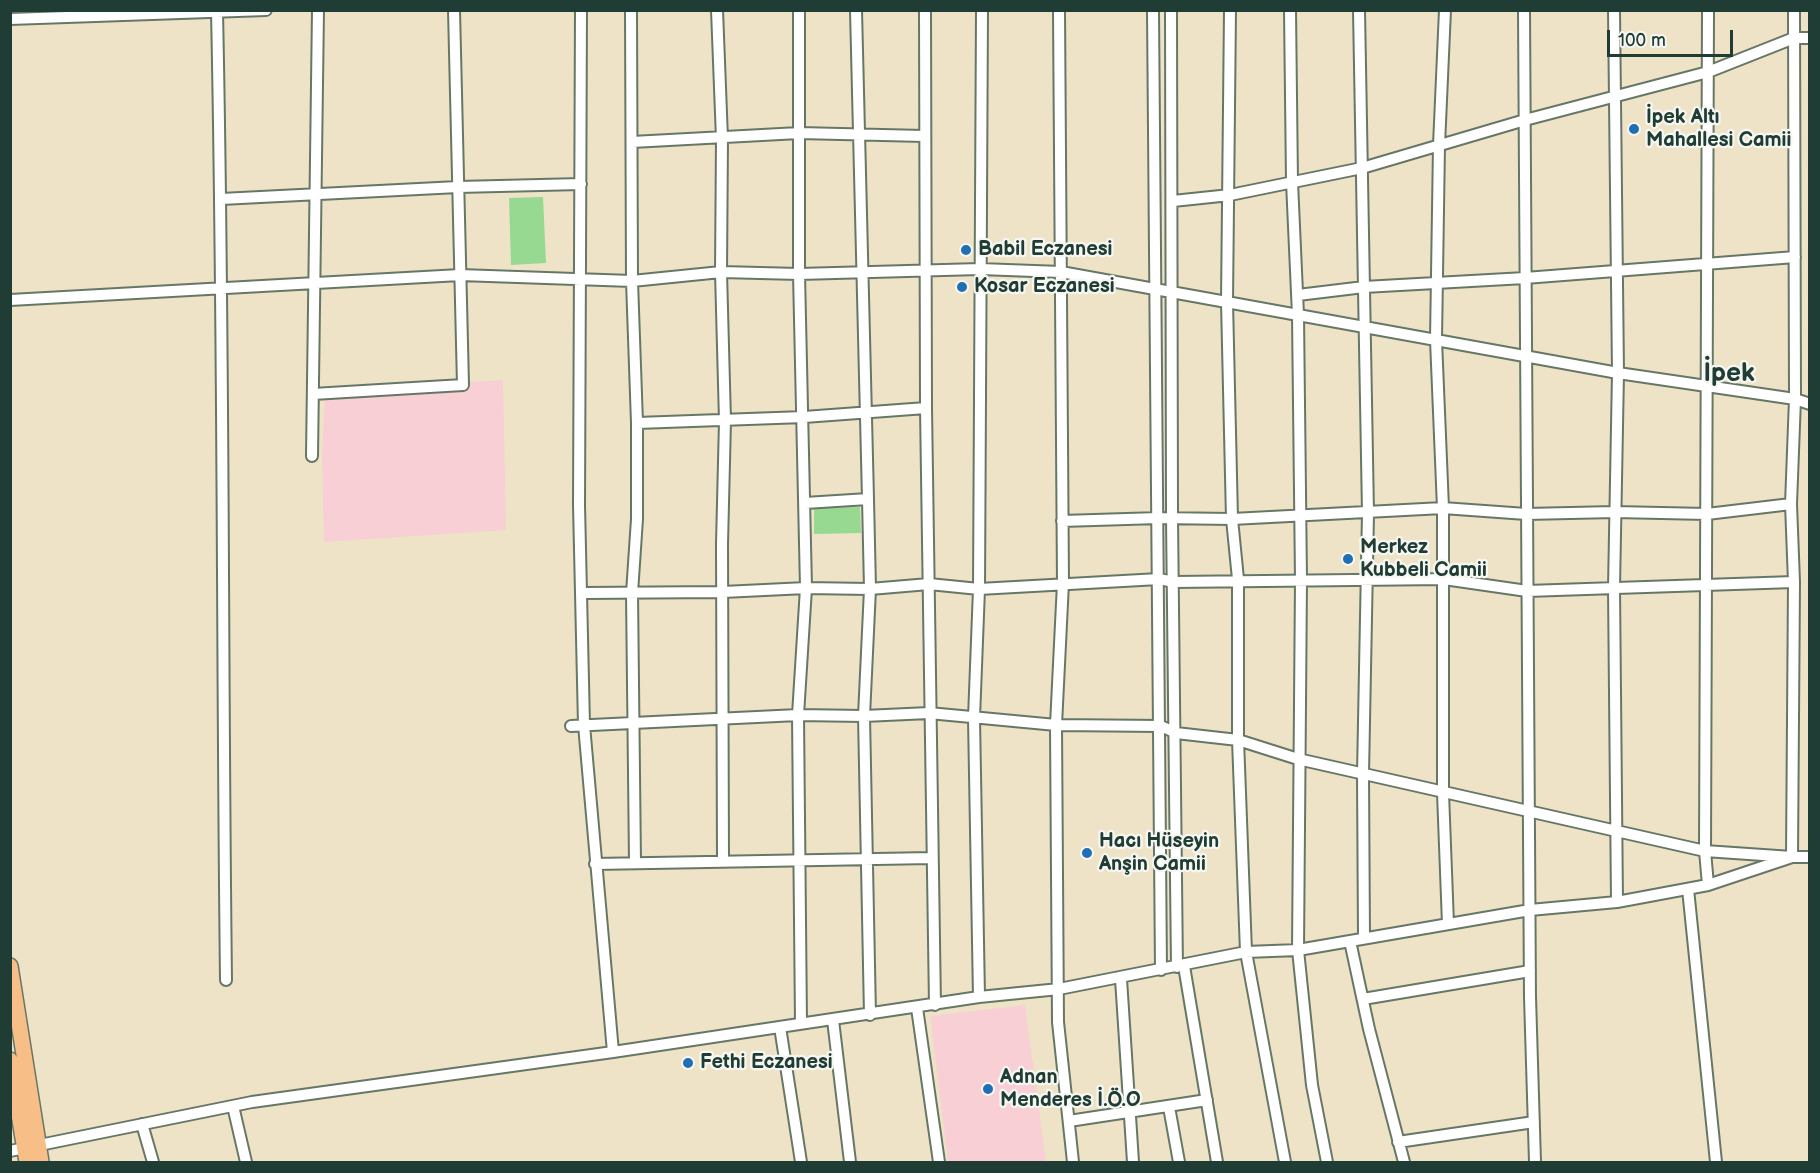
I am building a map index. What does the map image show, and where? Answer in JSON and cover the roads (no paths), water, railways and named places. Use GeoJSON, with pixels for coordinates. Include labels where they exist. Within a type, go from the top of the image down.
{"type":"FeatureCollection","features":[{"type":"Feature","properties":{"kind":"highway"},"geometry":{"type":"LineString","coordinates":[[10,966],[25,1151]]}},
{"type":"Feature","properties":{"kind":"highway"},"geometry":{"type":"LineString","coordinates":[[10,1060],[25,1151],[41,1162]]}},
{"type":"Feature","properties":{"kind":"street"},"geometry":{"type":"LineString","coordinates":[[10,19],[266,10]]}},
{"type":"Feature","properties":{"kind":"street"},"geometry":{"type":"LineString","coordinates":[[312,456],[318,10]]}},
{"type":"Feature","properties":{"kind":"street"},"geometry":{"type":"LineString","coordinates":[[313,394],[463,385],[454,10]]}},
{"type":"Feature","properties":{"kind":"street"},"geometry":{"type":"LineString","coordinates":[[581,10],[582,279],[579,505],[583,593],[584,725],[613,1052]]}},
{"type":"Feature","properties":{"kind":"street"},"geometry":{"type":"LineString","coordinates":[[631,10],[632,281],[637,423],[637,519],[633,593],[635,863]]}},
{"type":"Feature","properties":{"kind":"street"},"geometry":{"type":"LineString","coordinates":[[717,10],[722,139],[720,272],[725,421],[723,861]]}},
{"type":"Feature","properties":{"kind":"street"},"geometry":{"type":"LineString","coordinates":[[799,10],[799,274],[804,417],[806,588],[798,715],[801,1023]]}},
{"type":"Feature","properties":{"kind":"street"},"geometry":{"type":"LineString","coordinates":[[856,10],[861,135],[861,272],[867,414],[870,589],[864,716],[870,1015]]}},
{"type":"Feature","properties":{"kind":"street"},"geometry":{"type":"LineString","coordinates":[[925,10],[926,408],[934,1005]]}},
{"type":"Feature","properties":{"kind":"street"},"geometry":{"type":"LineString","coordinates":[[979,997],[974,718],[979,589],[982,10]]}},
{"type":"Feature","properties":{"kind":"street"},"geometry":{"type":"LineString","coordinates":[[1059,10],[1063,583],[1056,725],[1058,1022],[1073,1162]]}},
{"type":"Feature","properties":{"kind":"street"},"geometry":{"type":"LineString","coordinates":[[1153,10],[1161,726],[1161,970]]}},
{"type":"Feature","properties":{"kind":"street"},"geometry":{"type":"LineString","coordinates":[[1171,10],[1172,518],[1180,966],[1217,1162]]}},
{"type":"Feature","properties":{"kind":"street"},"geometry":{"type":"LineString","coordinates":[[1230,10],[1230,195],[1227,302],[1232,519],[1238,579],[1238,740],[1246,952],[1285,1162]]}},
{"type":"Feature","properties":{"kind":"street"},"geometry":{"type":"LineString","coordinates":[[1290,10],[1292,182],[1299,315],[1301,580],[1298,950],[1312,1085],[1327,1162]]}},
{"type":"Feature","properties":{"kind":"street"},"geometry":{"type":"LineString","coordinates":[[1359,10],[1368,513],[1363,774],[1364,938]]}},
{"type":"Feature","properties":{"kind":"street"},"geometry":{"type":"LineString","coordinates":[[1445,10],[1439,145],[1436,340],[1443,508],[1443,793],[1448,924]]}},
{"type":"Feature","properties":{"kind":"street"},"geometry":{"type":"LineString","coordinates":[[1524,10],[1530,971],[1535,1162]]}},
{"type":"Feature","properties":{"kind":"street"},"geometry":{"type":"LineString","coordinates":[[1614,10],[1618,373],[1614,588],[1617,902]]}},
{"type":"Feature","properties":{"kind":"street"},"geometry":{"type":"LineString","coordinates":[[1708,10],[1708,585],[1705,851],[1708,885]]}},
{"type":"Feature","properties":{"kind":"street"},"geometry":{"type":"LineString","coordinates":[[1792,857],[1794,582],[1791,504],[1795,399],[1794,10]]}},
{"type":"Feature","properties":{"kind":"street"},"geometry":{"type":"LineString","coordinates":[[217,12],[223,288],[222,582],[226,980]]}},
{"type":"Feature","properties":{"kind":"street"},"geometry":{"type":"LineString","coordinates":[[1173,201],[1230,195],[1362,168],[1524,120],[1708,72],[1794,38],[1809,38]]}},
{"type":"Feature","properties":{"kind":"street"},"geometry":{"type":"LineString","coordinates":[[632,142],[722,139],[799,133],[924,136]]}},
{"type":"Feature","properties":{"kind":"street"},"geometry":{"type":"LineString","coordinates":[[221,199],[458,187],[581,184]]}},
{"type":"Feature","properties":{"kind":"street"},"geometry":{"type":"LineString","coordinates":[[1298,295],[1364,287],[1525,278],[1795,257]]}},
{"type":"Feature","properties":{"kind":"street"},"geometry":{"type":"LineString","coordinates":[[10,300],[460,275],[632,281],[720,272],[799,274],[980,269],[1061,272],[1618,373],[1795,399],[1809,404]]}},
{"type":"Feature","properties":{"kind":"street"},"geometry":{"type":"LineString","coordinates":[[637,423],[867,414],[926,408]]}},
{"type":"Feature","properties":{"kind":"street"},"geometry":{"type":"LineString","coordinates":[[805,503],[868,499]]}},
{"type":"Feature","properties":{"kind":"street"},"geometry":{"type":"LineString","coordinates":[[1062,521],[1159,518],[1232,519],[1443,508],[1527,514],[1615,512],[1707,514],[1791,504]]}},
{"type":"Feature","properties":{"kind":"street"},"geometry":{"type":"LineString","coordinates":[[583,593],[723,592],[806,588],[870,589],[929,584],[979,589],[1159,579],[1174,582],[1238,579],[1444,579],[1527,591],[1794,582]]}},
{"type":"Feature","properties":{"kind":"street"},"geometry":{"type":"LineString","coordinates":[[571,726],[798,715],[864,716],[929,713],[1056,725],[1161,726],[1176,733],[1238,740],[1299,759],[1529,813],[1705,851],[1809,857]]}},
{"type":"Feature","properties":{"kind":"street"},"geometry":{"type":"LineString","coordinates":[[25,1151],[233,1106],[801,1023],[870,1015],[979,997],[1059,989],[1121,979],[1246,952],[1298,950],[1530,910],[1617,902],[1708,885],[1792,857]]}},
{"type":"Feature","properties":{"kind":"street"},"geometry":{"type":"LineString","coordinates":[[595,864],[932,858]]}},
{"type":"Feature","properties":{"kind":"street"},"geometry":{"type":"LineString","coordinates":[[1688,889],[1716,1162]]}},
{"type":"Feature","properties":{"kind":"street"},"geometry":{"type":"LineString","coordinates":[[1350,940],[1404,1162]]}},
{"type":"Feature","properties":{"kind":"street"},"geometry":{"type":"LineString","coordinates":[[1363,999],[1530,971]]}},
{"type":"Feature","properties":{"kind":"street"},"geometry":{"type":"LineString","coordinates":[[1121,979],[1133,1162]]}},
{"type":"Feature","properties":{"kind":"street"},"geometry":{"type":"LineString","coordinates":[[917,1008],[939,1162]]}},
{"type":"Feature","properties":{"kind":"street"},"geometry":{"type":"LineString","coordinates":[[833,1020],[850,1162]]}},
{"type":"Feature","properties":{"kind":"street"},"geometry":{"type":"LineString","coordinates":[[780,1027],[801,1162]]}},
{"type":"Feature","properties":{"kind":"street"},"geometry":{"type":"LineString","coordinates":[[1069,1121],[1207,1100]]}},
{"type":"Feature","properties":{"kind":"street"},"geometry":{"type":"LineString","coordinates":[[233,1106],[246,1162]]}},
{"type":"Feature","properties":{"kind":"street"},"geometry":{"type":"LineString","coordinates":[[1169,1107],[1179,1162]]}},
{"type":"Feature","properties":{"kind":"street"},"geometry":{"type":"LineString","coordinates":[[1398,1142],[1534,1122]]}},
{"type":"Feature","properties":{"kind":"street"},"geometry":{"type":"LineString","coordinates":[[142,1124],[153,1162]]}},
{"type":"Feature","properties":{"kind":"place","name":"İpek Altı Mahallesi Camii"},"geometry":{"type":"Point","coordinates":[1634,129]}},
{"type":"Feature","properties":{"kind":"place","name":"Babil Eczanesi"},"geometry":{"type":"Point","coordinates":[966,250]}},
{"type":"Feature","properties":{"kind":"place","name":"Kosar Eczanesi"},"geometry":{"type":"Point","coordinates":[962,287]}},
{"type":"Feature","properties":{"kind":"place","name":"Merkez Kubbeli Camii"},"geometry":{"type":"Point","coordinates":[1348,559]}},
{"type":"Feature","properties":{"kind":"place","name":"Hacı Hüseyin Anşin Camii"},"geometry":{"type":"Point","coordinates":[1087,853]}},
{"type":"Feature","properties":{"kind":"place","name":"Fethi Eczanesi"},"geometry":{"type":"Point","coordinates":[688,1063]}},
{"type":"Feature","properties":{"kind":"place","name":"Adnan Menderes İ.Ö.O"},"geometry":{"type":"Point","coordinates":[988,1089]}},
{"type":"Feature","properties":{"kind":"district","name":"İpek"},"geometry":{"type":"Point","coordinates":[1729,374]}}]}
